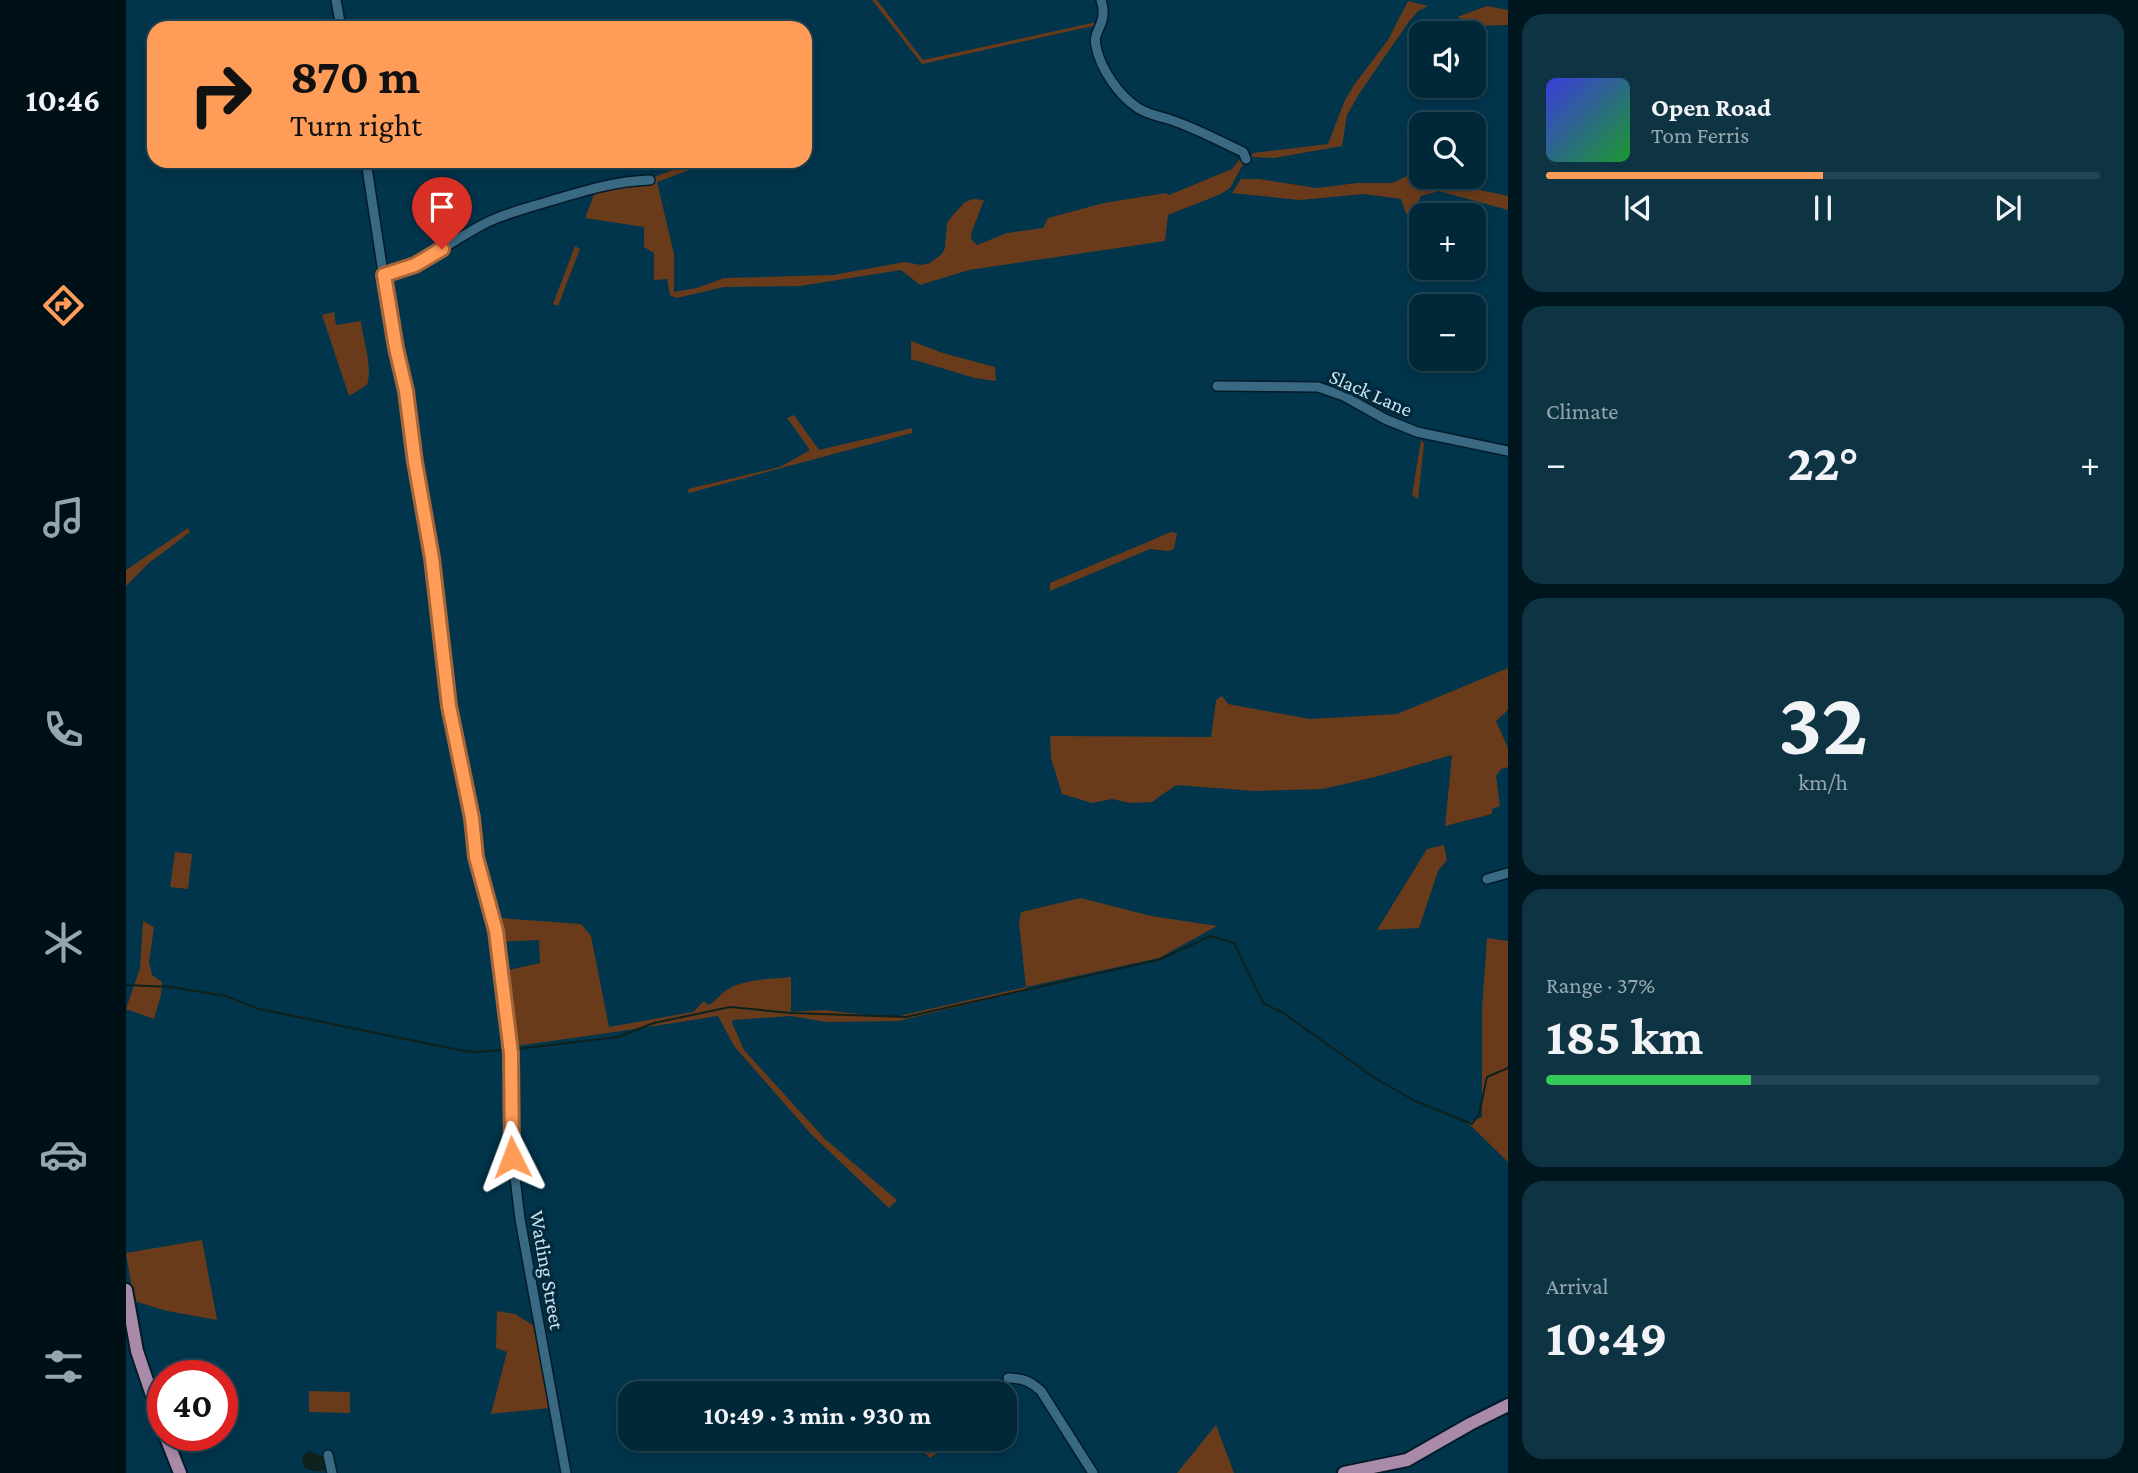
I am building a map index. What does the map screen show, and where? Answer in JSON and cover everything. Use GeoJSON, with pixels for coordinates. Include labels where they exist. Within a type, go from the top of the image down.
{"type":"FeatureCollection","features":[{"type":"Feature","properties":{"kind":"main road"},"geometry":{"type":"LineString","coordinates":[[126,1294],[138,1352],[147,1374]]}},
{"type":"Feature","properties":{"kind":"main road"},"geometry":{"type":"LineString","coordinates":[[1344,1473],[1407,1460],[1508,1405]]}},
{"type":"Feature","properties":{"kind":"main road"},"geometry":{"type":"LineString","coordinates":[[171,1451],[180,1473]]}},
{"type":"Feature","properties":{"kind":"street"},"geometry":{"type":"LineString","coordinates":[[336,0],[340,21]]}},
{"type":"Feature","properties":{"kind":"street"},"geometry":{"type":"LineString","coordinates":[[1101,0],[1104,15],[1095,39],[1096,46],[1099,57],[1123,95],[1143,111],[1169,119],[1243,152],[1246,159]]}},
{"type":"Feature","properties":{"kind":"street","name":"Watling Street"},"geometry":{"type":"LineString","coordinates":[[367,168],[432,558],[449,706],[472,818],[476,857],[494,919],[511,1053],[511,1137],[517,1198],[566,1473]]}},
{"type":"Feature","properties":{"kind":"street"},"geometry":{"type":"LineString","coordinates":[[384,275],[425,261],[474,230],[510,213],[597,187],[631,180],[650,180]]}},
{"type":"Feature","properties":{"kind":"street","name":"Slack Lane"},"geometry":{"type":"LineString","coordinates":[[1217,386],[1318,387],[1344,396],[1385,419],[1418,432],[1508,451]]}},
{"type":"Feature","properties":{"kind":"street"},"geometry":{"type":"LineString","coordinates":[[1487,879],[1508,873]]}},
{"type":"Feature","properties":{"kind":"street"},"geometry":{"type":"LineString","coordinates":[[1008,1378],[1021,1378],[1032,1382],[1041,1391],[1093,1473]]}},
{"type":"Feature","properties":{"kind":"street"},"geometry":{"type":"LineString","coordinates":[[328,1455],[332,1473]]}},
{"type":"Feature","properties":{"kind":"shaded area"},"geometry":{"type":"Polygon","coordinates":[[[872,0],[877,0],[923,60],[1097,22],[1097,25],[922,64],[872,0]]]}},
{"type":"Feature","properties":{"kind":"shaded area"},"geometry":{"type":"Polygon","coordinates":[[[1408,1],[1428,6],[1418,11],[1409,21],[1359,94],[1347,115],[1342,146],[1274,158],[1251,157],[1253,153],[1328,144],[1344,102],[1388,40],[1408,1]]]}},
{"type":"Feature","properties":{"kind":"shaded area"},"geometry":{"type":"Polygon","coordinates":[[[1487,6],[1508,10],[1508,25],[1486,26],[1486,21],[1466,21],[1457,17],[1487,6]]]}},
{"type":"Feature","properties":{"kind":"shaded area"},"geometry":{"type":"Polygon","coordinates":[[[1240,155],[1244,160],[1243,164],[1230,188],[1168,215],[1165,241],[969,270],[920,285],[901,270],[800,286],[724,287],[677,298],[670,295],[667,279],[654,280],[654,253],[644,247],[644,227],[585,218],[595,192],[635,183],[656,182],[654,177],[678,168],[695,168],[657,182],[674,254],[674,292],[697,288],[724,278],[833,275],[905,262],[921,265],[930,263],[942,254],[945,248],[947,223],[965,202],[973,199],[984,200],[972,231],[971,239],[977,245],[1007,233],[1043,228],[1048,218],[1104,203],[1166,193],[1169,195],[1232,169],[1241,158],[1240,155]]]}},
{"type":"Feature","properties":{"kind":"shaded area"},"geometry":{"type":"Polygon","coordinates":[[[1409,175],[1409,189],[1476,189],[1508,196],[1508,210],[1439,191],[1421,196],[1418,203],[1409,203],[1409,214],[1406,214],[1401,199],[1364,194],[1300,200],[1232,193],[1241,179],[1259,179],[1317,188],[1357,183],[1392,183],[1409,175]]]}},
{"type":"Feature","properties":{"kind":"shaded area"},"geometry":{"type":"Polygon","coordinates":[[[575,246],[580,249],[558,306],[553,304],[575,246]]]}},
{"type":"Feature","properties":{"kind":"shaded area"},"geometry":{"type":"Polygon","coordinates":[[[334,312],[336,325],[361,321],[367,354],[367,385],[349,396],[322,315],[334,312]]]}},
{"type":"Feature","properties":{"kind":"shaded area"},"geometry":{"type":"Polygon","coordinates":[[[911,341],[995,367],[996,381],[975,378],[911,359],[911,341]]]}},
{"type":"Feature","properties":{"kind":"shaded area"},"geometry":{"type":"Polygon","coordinates":[[[794,415],[819,450],[912,428],[912,433],[689,493],[688,489],[780,467],[810,450],[787,418],[794,415]]]}},
{"type":"Feature","properties":{"kind":"shaded area"},"geometry":{"type":"Polygon","coordinates":[[[1421,440],[1424,443],[1418,499],[1412,495],[1421,440]]]}},
{"type":"Feature","properties":{"kind":"shaded area"},"geometry":{"type":"Polygon","coordinates":[[[188,528],[190,532],[149,563],[126,586],[126,570],[188,528]]]}},
{"type":"Feature","properties":{"kind":"shaded area"},"geometry":{"type":"Polygon","coordinates":[[[1171,532],[1177,533],[1174,549],[1150,549],[1050,591],[1050,583],[1171,532]]]}},
{"type":"Feature","properties":{"kind":"shaded area"},"geometry":{"type":"Polygon","coordinates":[[[1508,668],[1508,710],[1496,721],[1508,748],[1508,767],[1501,769],[1496,776],[1500,806],[1492,809],[1492,814],[1445,826],[1452,755],[1323,789],[1255,791],[1176,785],[1152,802],[1130,803],[1112,799],[1092,803],[1062,794],[1051,758],[1050,736],[1211,737],[1216,700],[1222,696],[1228,704],[1310,719],[1397,714],[1508,668]]]}},
{"type":"Feature","properties":{"kind":"shaded area"},"geometry":{"type":"Polygon","coordinates":[[[1444,845],[1447,860],[1438,871],[1419,928],[1377,930],[1427,849],[1444,845]]]}},
{"type":"Feature","properties":{"kind":"shaded area"},"geometry":{"type":"Polygon","coordinates":[[[175,852],[192,854],[188,889],[170,887],[175,852]]]}},
{"type":"Feature","properties":{"kind":"shaded area"},"geometry":{"type":"Polygon","coordinates":[[[1081,898],[1151,916],[1217,926],[1159,958],[1026,987],[1019,923],[1021,912],[1081,898]]]}},
{"type":"Feature","properties":{"kind":"shaded area"},"geometry":{"type":"Polygon","coordinates":[[[499,918],[581,924],[591,936],[609,1027],[693,1012],[704,1001],[708,1005],[711,1004],[730,988],[768,979],[791,977],[791,1012],[824,1010],[884,1017],[899,1016],[1026,987],[1026,990],[898,1021],[826,1022],[791,1016],[733,1020],[744,1050],[825,1139],[897,1200],[889,1208],[811,1134],[734,1046],[718,1016],[515,1046],[504,971],[540,963],[539,940],[500,942],[499,918]]]}},
{"type":"Feature","properties":{"kind":"shaded area"},"geometry":{"type":"Polygon","coordinates":[[[143,921],[154,927],[149,962],[152,975],[162,982],[154,1019],[126,1009],[140,968],[143,921]]]}},
{"type":"Feature","properties":{"kind":"shaded area"},"geometry":{"type":"Polygon","coordinates":[[[1487,938],[1508,941],[1508,1162],[1468,1123],[1482,1117],[1482,1009],[1487,938]]]}},
{"type":"Feature","properties":{"kind":"shaded area"},"geometry":{"type":"Polygon","coordinates":[[[202,1240],[217,1320],[167,1311],[134,1301],[126,1253],[202,1240]]]}},
{"type":"Feature","properties":{"kind":"shaded area"},"geometry":{"type":"Polygon","coordinates":[[[497,1311],[515,1314],[533,1325],[550,1408],[491,1414],[507,1352],[496,1348],[497,1311]]]}},
{"type":"Feature","properties":{"kind":"shaded area"},"geometry":{"type":"Polygon","coordinates":[[[309,1391],[350,1392],[350,1413],[309,1412],[309,1391]]]}},
{"type":"Feature","properties":{"kind":"shaded area"},"geometry":{"type":"Polygon","coordinates":[[[1216,1425],[1234,1473],[1177,1473],[1216,1425]]]}},
{"type":"Feature","properties":{"kind":"shaded area"},"geometry":{"type":"Polygon","coordinates":[[[308,1451],[324,1457],[327,1469],[316,1471],[304,1467],[302,1458],[308,1451]]]}},
{"type":"Feature","properties":{"kind":"shaded area"},"geometry":{"type":"Polygon","coordinates":[[[923,1451],[940,1451],[930,1458],[923,1451]]]}},
{"type":"Feature","properties":{"kind":"waterway"},"geometry":{"type":"LineString","coordinates":[[517,1049],[618,1037],[654,1023],[730,1007],[791,1013],[906,1017],[1161,959],[1210,936],[1234,943],[1263,1003],[1283,1013],[1375,1078],[1415,1101],[1472,1124],[1479,1114],[1487,1077],[1508,1068]]}},
{"type":"Feature","properties":{"kind":"waterway"},"geometry":{"type":"LineString","coordinates":[[126,985],[171,987],[226,996],[259,1009],[459,1050],[504,1050]]}},
{"type":"Feature","properties":{"kind":"route"},"geometry":{"type":"LineString","coordinates":[[442,249],[425,261],[384,275],[389,313],[406,391],[440,611],[445,684],[472,818],[476,857],[496,931],[511,1053],[512,1157]]}}]}
